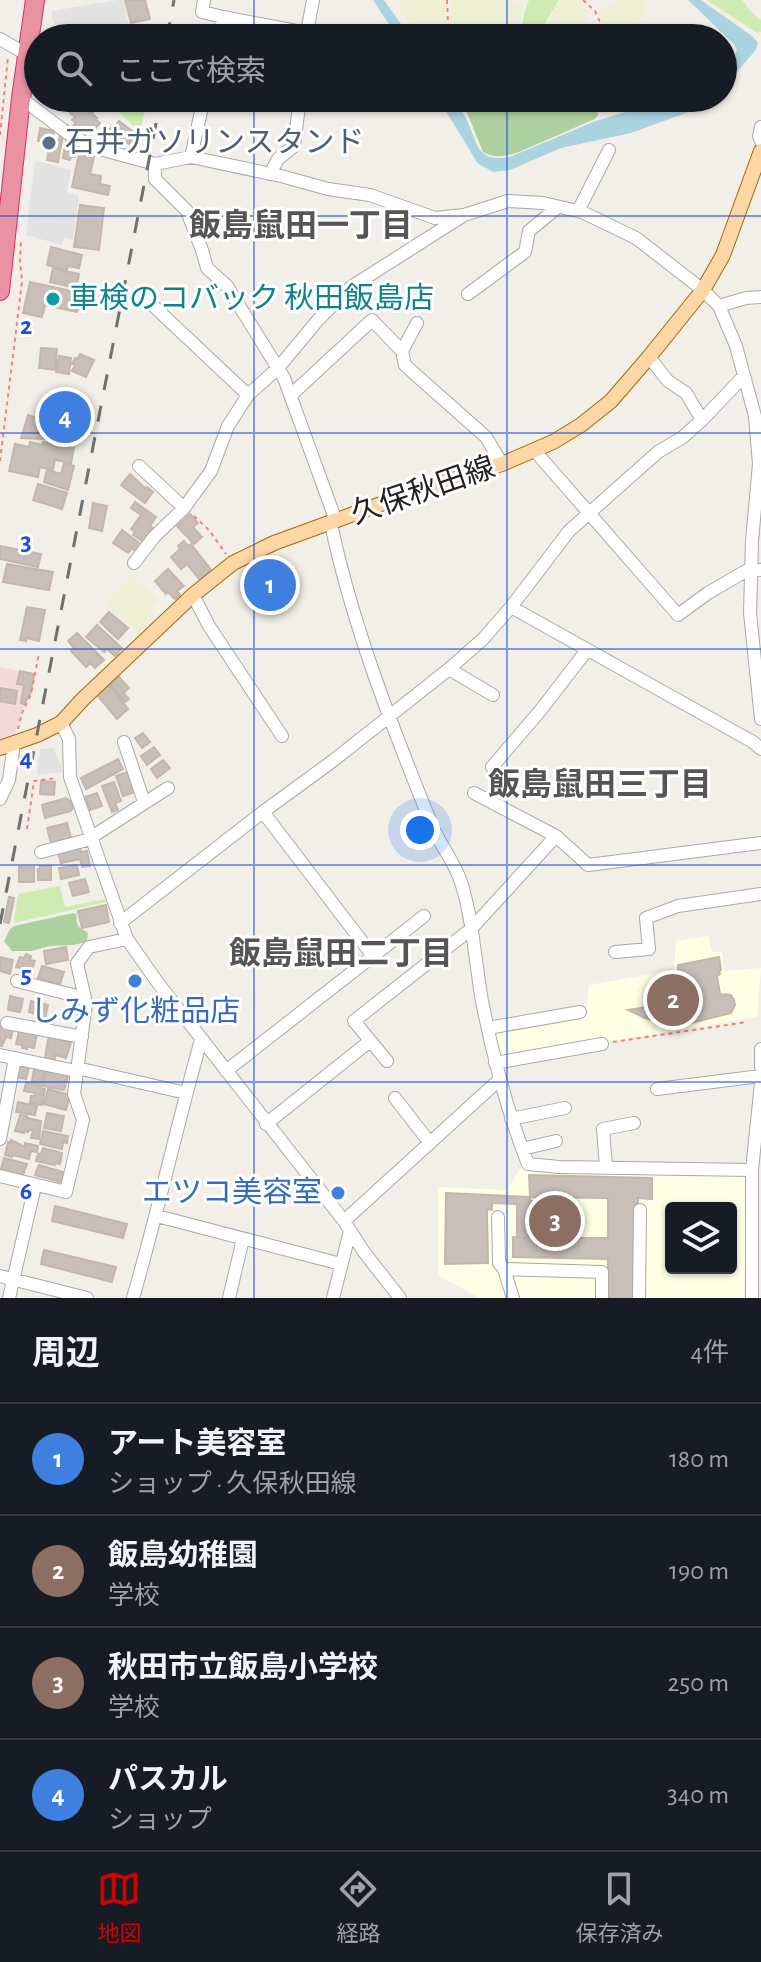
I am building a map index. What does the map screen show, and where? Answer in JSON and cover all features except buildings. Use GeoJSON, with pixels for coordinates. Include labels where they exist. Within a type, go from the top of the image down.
{"type":"FeatureCollection","features":[{"type":"Feature","properties":{"kind":"highway"},"geometry":{"type":"LineString","coordinates":[[0,291],[4,202],[21,98],[12,46],[35,0]]}},
{"type":"Feature","properties":{"kind":"main road","name":"久保秋田線"},"geometry":{"type":"LineString","coordinates":[[10,744],[61,723],[193,595],[233,563],[274,543],[502,464],[553,442],[581,425],[611,401],[703,290],[723,255],[761,151]]}},
{"type":"Feature","properties":{"kind":"street"},"geometry":{"type":"LineString","coordinates":[[204,0],[202,12],[254,24]]}},
{"type":"Feature","properties":{"kind":"street"},"geometry":{"type":"LineString","coordinates":[[309,24],[313,0]]}},
{"type":"Feature","properties":{"kind":"street"},"geometry":{"type":"LineString","coordinates":[[221,24],[223,17]]}},
{"type":"Feature","properties":{"kind":"street"},"geometry":{"type":"LineString","coordinates":[[40,112],[92,147],[155,164],[191,157],[328,189],[370,195],[435,218],[464,215],[508,201],[543,203],[578,211],[636,238],[703,290],[719,306],[736,346],[755,416],[759,464],[756,561],[750,613],[761,719]]}},
{"type":"Feature","properties":{"kind":"street"},"geometry":{"type":"LineString","coordinates":[[191,157],[201,112]]}},
{"type":"Feature","properties":{"kind":"street"},"geometry":{"type":"LineString","coordinates":[[270,174],[278,159],[294,146],[298,112]]}},
{"type":"Feature","properties":{"kind":"street"},"geometry":{"type":"LineString","coordinates":[[761,127],[761,141]]}},
{"type":"Feature","properties":{"kind":"street"},"geometry":{"type":"LineString","coordinates":[[578,211],[609,150]]}},
{"type":"Feature","properties":{"kind":"street"},"geometry":{"type":"LineString","coordinates":[[155,164],[155,179],[187,211],[207,268],[227,286],[278,368],[291,395],[333,522],[341,570],[389,717],[434,831],[460,878],[468,905],[499,1080],[528,1164],[752,1170]]}},
{"type":"Feature","properties":{"kind":"street"},"geometry":{"type":"LineString","coordinates":[[468,294],[525,252],[529,231],[558,207]]}},
{"type":"Feature","properties":{"kind":"street"},"geometry":{"type":"LineString","coordinates":[[134,563],[154,537],[184,508],[211,471],[228,426],[248,395],[278,368],[318,320],[351,287],[464,215]]}},
{"type":"Feature","properties":{"kind":"street"},"geometry":{"type":"LineString","coordinates":[[719,306],[761,297]]}},
{"type":"Feature","properties":{"kind":"street"},"geometry":{"type":"LineString","coordinates":[[145,298],[248,395]]}},
{"type":"Feature","properties":{"kind":"street"},"geometry":{"type":"LineString","coordinates":[[291,395],[372,320],[402,351],[405,365],[486,437],[502,464]]}},
{"type":"Feature","properties":{"kind":"street"},"geometry":{"type":"LineString","coordinates":[[402,351],[417,323]]}},
{"type":"Feature","properties":{"kind":"street"},"geometry":{"type":"LineString","coordinates":[[649,357],[668,381],[686,393],[702,420]]}},
{"type":"Feature","properties":{"kind":"street"},"geometry":{"type":"LineString","coordinates":[[120,923],[449,669],[483,639],[511,607],[569,531],[658,452],[683,437],[744,376]]}},
{"type":"Feature","properties":{"kind":"street"},"geometry":{"type":"LineString","coordinates":[[534,450],[678,615],[756,561]]}},
{"type":"Feature","properties":{"kind":"street"},"geometry":{"type":"LineString","coordinates":[[139,466],[184,508]]}},
{"type":"Feature","properties":{"kind":"street"},"geometry":{"type":"LineString","coordinates":[[193,595],[209,626],[282,736]]}},
{"type":"Feature","properties":{"kind":"street"},"geometry":{"type":"LineString","coordinates":[[511,607],[761,749]]}},
{"type":"Feature","properties":{"kind":"street"},"geometry":{"type":"LineString","coordinates":[[492,767],[587,650]]}},
{"type":"Feature","properties":{"kind":"street"},"geometry":{"type":"LineString","coordinates":[[449,669],[493,695]]}},
{"type":"Feature","properties":{"kind":"street"},"geometry":{"type":"LineString","coordinates":[[61,723],[69,739],[70,777],[127,939],[400,1298]]}},
{"type":"Feature","properties":{"kind":"street"},"geometry":{"type":"LineString","coordinates":[[124,742],[144,802]]}},
{"type":"Feature","properties":{"kind":"street"},"geometry":{"type":"LineString","coordinates":[[0,799],[9,780],[10,744]]}},
{"type":"Feature","properties":{"kind":"street"},"geometry":{"type":"LineString","coordinates":[[41,852],[87,840],[168,788]]}},
{"type":"Feature","properties":{"kind":"street"},"geometry":{"type":"LineString","coordinates":[[474,793],[556,836],[588,865],[761,843]]}},
{"type":"Feature","properties":{"kind":"street"},"geometry":{"type":"LineString","coordinates":[[263,812],[373,956]]}},
{"type":"Feature","properties":{"kind":"street"},"geometry":{"type":"LineString","coordinates":[[387,1061],[354,1021],[471,929],[556,836]]}},
{"type":"Feature","properties":{"kind":"street"},"geometry":{"type":"LineString","coordinates":[[615,952],[649,949],[646,918],[678,906],[761,894]]}},
{"type":"Feature","properties":{"kind":"street"},"geometry":{"type":"LineString","coordinates":[[226,1071],[424,916]]}},
{"type":"Feature","properties":{"kind":"street"},"geometry":{"type":"LineString","coordinates":[[0,1176],[66,1192],[83,1120],[74,1094],[86,1003],[77,963],[89,947],[127,939]]}},
{"type":"Feature","properties":{"kind":"street"},"geometry":{"type":"LineString","coordinates":[[17,981],[85,998]]}},
{"type":"Feature","properties":{"kind":"street"},"geometry":{"type":"LineString","coordinates":[[488,1028],[580,1012]]}},
{"type":"Feature","properties":{"kind":"street"},"geometry":{"type":"LineString","coordinates":[[7,1023],[82,1037]]}},
{"type":"Feature","properties":{"kind":"street"},"geometry":{"type":"LineString","coordinates":[[133,1298],[201,1040]]}},
{"type":"Feature","properties":{"kind":"street"},"geometry":{"type":"LineString","coordinates":[[266,1124],[370,1041]]}},
{"type":"Feature","properties":{"kind":"street"},"geometry":{"type":"LineString","coordinates":[[495,1063],[602,1044]]}},
{"type":"Feature","properties":{"kind":"street"},"geometry":{"type":"LineString","coordinates":[[761,1049],[761,1067]]}},
{"type":"Feature","properties":{"kind":"street"},"geometry":{"type":"LineString","coordinates":[[0,1055],[71,1070],[77,1068],[186,1093]]}},
{"type":"Feature","properties":{"kind":"street"},"geometry":{"type":"LineString","coordinates":[[0,1139],[15,1058]]}},
{"type":"Feature","properties":{"kind":"street"},"geometry":{"type":"LineString","coordinates":[[657,1089],[761,1076]]}},
{"type":"Feature","properties":{"kind":"street"},"geometry":{"type":"LineString","coordinates":[[333,1298],[347,1226],[499,1080]]}},
{"type":"Feature","properties":{"kind":"street"},"geometry":{"type":"LineString","coordinates":[[752,1298],[752,1170],[761,1083]]}},
{"type":"Feature","properties":{"kind":"street"},"geometry":{"type":"LineString","coordinates":[[395,1098],[430,1143]]}},
{"type":"Feature","properties":{"kind":"street"},"geometry":{"type":"LineString","coordinates":[[511,1119],[565,1108]]}},
{"type":"Feature","properties":{"kind":"street"},"geometry":{"type":"LineString","coordinates":[[606,1167],[603,1129],[634,1123]]}},
{"type":"Feature","properties":{"kind":"street"},"geometry":{"type":"LineString","coordinates":[[522,1149],[556,1141]]}},
{"type":"Feature","properties":{"kind":"street"},"geometry":{"type":"LineString","coordinates":[[9,1298],[7,1278],[35,1186]]}},
{"type":"Feature","properties":{"kind":"street"},"geometry":{"type":"LineString","coordinates":[[639,1298],[640,1210]]}},
{"type":"Feature","properties":{"kind":"street"},"geometry":{"type":"LineString","coordinates":[[157,1216],[341,1264]]}},
{"type":"Feature","properties":{"kind":"street"},"geometry":{"type":"LineString","coordinates":[[498,1217],[499,1263],[504,1269],[513,1298]]}},
{"type":"Feature","properties":{"kind":"street"},"geometry":{"type":"LineString","coordinates":[[229,1298],[243,1239]]}},
{"type":"Feature","properties":{"kind":"street"},"geometry":{"type":"LineString","coordinates":[[504,1269],[602,1272],[602,1298]]}},
{"type":"Feature","properties":{"kind":"street"},"geometry":{"type":"LineString","coordinates":[[7,1278],[78,1297]]}},
{"type":"Feature","properties":{"kind":"path"},"geometry":{"type":"LineString","coordinates":[[447,0],[448,24]]}},
{"type":"Feature","properties":{"kind":"path"},"geometry":{"type":"LineString","coordinates":[[583,0],[595,11],[601,24]]}},
{"type":"Feature","properties":{"kind":"path"},"geometry":{"type":"LineString","coordinates":[[0,135],[12,46]]}},
{"type":"Feature","properties":{"kind":"path"},"geometry":{"type":"LineString","coordinates":[[0,461],[22,282],[22,228]]}},
{"type":"Feature","properties":{"kind":"path"},"geometry":{"type":"LineString","coordinates":[[184,508],[209,530],[233,563]]}},
{"type":"Feature","properties":{"kind":"path"},"geometry":{"type":"LineString","coordinates":[[10,744],[31,694],[39,653]]}},
{"type":"Feature","properties":{"kind":"path"},"geometry":{"type":"LineString","coordinates":[[27,829],[34,781],[70,777]]}},
{"type":"Feature","properties":{"kind":"path"},"geometry":{"type":"LineString","coordinates":[[602,1044],[747,1022]]}},
{"type":"Feature","properties":{"kind":"shaded area"},"geometry":{"type":"Polygon","coordinates":[[[123,0],[129,24],[55,24],[52,11],[123,0]]]}},
{"type":"Feature","properties":{"kind":"shaded area"},"geometry":{"type":"Polygon","coordinates":[[[400,0],[446,0],[445,22],[414,22],[403,16],[399,8],[400,0]]]}},
{"type":"Feature","properties":{"kind":"shaded area"},"geometry":{"type":"Polygon","coordinates":[[[451,0],[505,0],[524,7],[520,24],[451,24],[451,0]]]}},
{"type":"Feature","properties":{"kind":"shaded area"},"geometry":{"type":"Polygon","coordinates":[[[560,0],[578,0],[589,10],[582,24],[546,24],[560,0]]]}},
{"type":"Feature","properties":{"kind":"shaded area"},"geometry":{"type":"Polygon","coordinates":[[[618,0],[642,0],[648,15],[629,24],[603,24],[598,12],[618,0]]]}},
{"type":"Feature","properties":{"kind":"shaded area"},"geometry":{"type":"Polygon","coordinates":[[[35,160],[71,170],[67,192],[79,196],[73,240],[64,238],[62,245],[26,235],[35,160]]]}},
{"type":"Feature","properties":{"kind":"shaded area"},"geometry":{"type":"Polygon","coordinates":[[[132,575],[159,600],[149,610],[155,616],[139,633],[106,603],[132,575]]]}},
{"type":"Feature","properties":{"kind":"shaded area"},"geometry":{"type":"Polygon","coordinates":[[[0,667],[34,674],[31,692],[14,737],[0,741],[0,667]]]}},
{"type":"Feature","properties":{"kind":"shaded area"},"geometry":{"type":"Polygon","coordinates":[[[54,748],[63,772],[37,775],[40,749],[54,748]]]}},
{"type":"Feature","properties":{"kind":"shaded area"},"geometry":{"type":"Polygon","coordinates":[[[708,936],[712,952],[722,952],[724,971],[761,968],[757,1017],[499,1060],[492,1031],[586,1015],[589,985],[674,970],[676,941],[708,936]]]}},
{"type":"Feature","properties":{"kind":"shaded area"},"geometry":{"type":"Polygon","coordinates":[[[521,1167],[747,1176],[744,1298],[480,1298],[438,1275],[438,1187],[507,1190],[521,1167]]]}},
{"type":"Feature","properties":{"kind":"green space"},"geometry":{"type":"Polygon","coordinates":[[[529,0],[559,0],[544,24],[522,24],[529,0]]]}},
{"type":"Feature","properties":{"kind":"green space"},"geometry":{"type":"Polygon","coordinates":[[[707,0],[742,0],[761,20],[761,32],[757,33],[707,0]]]}},
{"type":"Feature","properties":{"kind":"green space"},"geometry":{"type":"Polygon","coordinates":[[[119,112],[145,112],[140,132],[119,112]]]}},
{"type":"Feature","properties":{"kind":"green space"},"geometry":{"type":"Polygon","coordinates":[[[467,112],[597,112],[595,119],[519,152],[497,156],[483,152],[467,112]]]}},
{"type":"Feature","properties":{"kind":"green space"},"geometry":{"type":"Polygon","coordinates":[[[60,886],[65,907],[105,899],[106,902],[14,923],[18,894],[60,886]]]}},
{"type":"Feature","properties":{"kind":"green space"},"geometry":{"type":"Polygon","coordinates":[[[77,914],[78,926],[88,933],[87,942],[12,951],[4,941],[14,926],[77,914]]]}},
{"type":"Feature","properties":{"kind":"water"},"geometry":{"type":"Polygon","coordinates":[[[373,0],[384,0],[401,24],[389,24],[373,0]]]}},
{"type":"Feature","properties":{"kind":"water"},"geometry":{"type":"Polygon","coordinates":[[[688,0],[701,0],[735,24],[713,24],[688,0]]]}},
{"type":"Feature","properties":{"kind":"water"},"geometry":{"type":"Polygon","coordinates":[[[737,25],[758,43],[737,72],[737,25]]]}},
{"type":"Feature","properties":{"kind":"water"},"geometry":{"type":"Polygon","coordinates":[[[446,112],[462,112],[480,150],[485,155],[499,158],[510,157],[593,122],[626,112],[688,112],[631,133],[561,148],[510,170],[494,172],[478,164],[446,112]]]}},
{"type":"Feature","properties":{"kind":"railway"},"geometry":{"type":"LineString","coordinates":[[170,24],[174,0]]}},
{"type":"Feature","properties":{"kind":"railway"},"geometry":{"type":"LineString","coordinates":[[0,924],[158,112]]}},
{"type":"Feature","properties":{"kind":"place","name":"石井ガソリンスタンド"},"geometry":{"type":"Point","coordinates":[49,143]}},
{"type":"Feature","properties":{"kind":"place","name":"車検のコバック 秋田飯島店"},"geometry":{"type":"Point","coordinates":[53,299]}},
{"type":"Feature","properties":{"kind":"place","name":"パスカル"},"geometry":{"type":"Point","coordinates":[65,417]}},
{"type":"Feature","properties":{"kind":"place","name":"アート美容室"},"geometry":{"type":"Point","coordinates":[270,585]}},
{"type":"Feature","properties":{"kind":"place","name":"しみず化粧品店"},"geometry":{"type":"Point","coordinates":[135,981]}},
{"type":"Feature","properties":{"kind":"place","name":"飯島幼稚園"},"geometry":{"type":"Point","coordinates":[673,1000]}},
{"type":"Feature","properties":{"kind":"place","name":"エツコ美容室"},"geometry":{"type":"Point","coordinates":[338,1193]}},
{"type":"Feature","properties":{"kind":"place","name":"秋田市立飯島小学校"},"geometry":{"type":"Point","coordinates":[555,1221]}},
{"type":"Feature","properties":{"kind":"district","name":"飯島鼠田一丁目"},"geometry":{"type":"Point","coordinates":[301,226]}},
{"type":"Feature","properties":{"kind":"district","name":"飯島鼠田三丁目"},"geometry":{"type":"Point","coordinates":[600,785]}},
{"type":"Feature","properties":{"kind":"district","name":"飯島鼠田二丁目"},"geometry":{"type":"Point","coordinates":[341,954]}}]}
